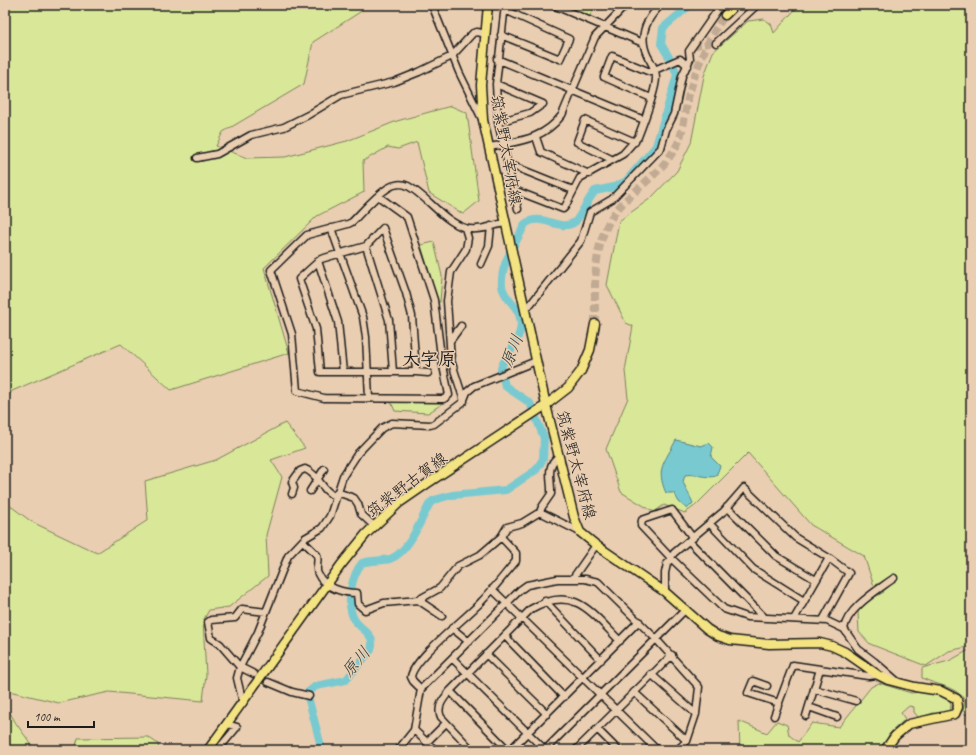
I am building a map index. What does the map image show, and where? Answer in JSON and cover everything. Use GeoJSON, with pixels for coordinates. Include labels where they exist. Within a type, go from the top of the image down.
{"type":"FeatureCollection","features":[{"type":"Feature","properties":{"kind":"main road","name":"筑紫野太宰府線"},"geometry":{"type":"LineString","coordinates":[[489,5],[481,67],[483,120],[536,360],[543,407],[574,517],[580,532],[596,545],[665,592],[707,629],[718,636],[730,640],[769,644],[820,643],[832,646],[845,652],[878,675],[899,684],[950,694],[957,698],[958,710],[951,716],[932,718],[909,724],[895,736],[885,750]]}},
{"type":"Feature","properties":{"kind":"main road"},"geometry":{"type":"LineString","coordinates":[[732,5],[725,15],[735,5]]}},
{"type":"Feature","properties":{"kind":"main road","name":"筑紫野古賀線"},"geometry":{"type":"LineString","coordinates":[[208,750],[328,584],[374,526],[399,504],[428,483],[530,416],[568,388],[581,371],[590,350],[595,324]]}},
{"type":"Feature","properties":{"kind":"street"},"geometry":{"type":"LineString","coordinates":[[432,5],[452,56],[483,120]]}},
{"type":"Feature","properties":{"kind":"street"},"geometry":{"type":"LineString","coordinates":[[610,5],[621,10]]}},
{"type":"Feature","properties":{"kind":"street"},"geometry":{"type":"LineString","coordinates":[[490,147],[536,137],[549,130],[559,119],[595,37],[626,5]]}},
{"type":"Feature","properties":{"kind":"street"},"geometry":{"type":"LineString","coordinates":[[514,190],[563,209],[580,178],[623,154],[635,142],[656,84],[654,70],[643,43],[644,28],[648,20],[661,5]]}},
{"type":"Feature","properties":{"kind":"street"},"geometry":{"type":"LineString","coordinates":[[525,311],[581,241],[590,212],[612,199],[661,148],[666,130],[674,114],[682,76],[690,59],[688,51],[693,47],[721,5]]}},
{"type":"Feature","properties":{"kind":"street"},"geometry":{"type":"LineString","coordinates":[[716,43],[757,5]]}},
{"type":"Feature","properties":{"kind":"street"},"geometry":{"type":"LineString","coordinates":[[558,6],[643,43]]}},
{"type":"Feature","properties":{"kind":"street"},"geometry":{"type":"LineString","coordinates":[[501,35],[560,59],[569,38],[505,8],[497,59],[496,84],[498,122],[518,209]]}},
{"type":"Feature","properties":{"kind":"street"},"geometry":{"type":"LineString","coordinates":[[197,158],[217,154],[251,135],[284,127],[308,115],[341,95],[394,82],[452,56],[473,34],[477,32],[486,34]]}},
{"type":"Feature","properties":{"kind":"street"},"geometry":{"type":"LineString","coordinates":[[651,98],[604,77],[612,56],[650,72],[674,60],[680,59],[688,66]]}},
{"type":"Feature","properties":{"kind":"street"},"geometry":{"type":"LineString","coordinates":[[497,59],[644,120]]}},
{"type":"Feature","properties":{"kind":"street"},"geometry":{"type":"LineString","coordinates":[[496,84],[543,104],[530,113],[498,122]]}},
{"type":"Feature","properties":{"kind":"street"},"geometry":{"type":"LineString","coordinates":[[468,91],[476,91],[481,89]]}},
{"type":"Feature","properties":{"kind":"street"},"geometry":{"type":"LineString","coordinates":[[613,160],[577,142],[585,120],[635,142]]}},
{"type":"Feature","properties":{"kind":"street"},"geometry":{"type":"LineString","coordinates":[[536,137],[541,152],[589,174]]}},
{"type":"Feature","properties":{"kind":"street"},"geometry":{"type":"LineString","coordinates":[[508,164],[573,190]]}},
{"type":"Feature","properties":{"kind":"street"},"geometry":{"type":"LineString","coordinates":[[378,196],[407,217],[434,300],[441,356],[449,395],[444,399],[316,397],[295,389],[292,334],[271,270],[307,235],[352,222],[378,196],[389,187],[403,184],[410,187],[435,209],[465,228],[473,229],[505,223]]}},
{"type":"Feature","properties":{"kind":"street"},"geometry":{"type":"LineString","coordinates":[[481,264],[489,246],[491,226]]}},
{"type":"Feature","properties":{"kind":"street"},"geometry":{"type":"LineString","coordinates":[[332,228],[363,317],[369,398]]}},
{"type":"Feature","properties":{"kind":"street"},"geometry":{"type":"LineString","coordinates":[[416,372],[412,316],[406,293],[383,228],[366,246],[318,261],[300,279],[316,329],[320,372],[428,373]]}},
{"type":"Feature","properties":{"kind":"street"},"geometry":{"type":"LineString","coordinates":[[464,401],[451,360],[447,301],[451,272],[466,249],[468,238],[465,228]]}},
{"type":"Feature","properties":{"kind":"street"},"geometry":{"type":"LineString","coordinates":[[366,246],[389,320],[393,372]]}},
{"type":"Feature","properties":{"kind":"street"},"geometry":{"type":"LineString","coordinates":[[318,261],[338,322],[343,372]]}},
{"type":"Feature","properties":{"kind":"street"},"geometry":{"type":"LineString","coordinates":[[450,341],[461,326]]}},
{"type":"Feature","properties":{"kind":"street"},"geometry":{"type":"LineString","coordinates":[[243,702],[237,678],[240,667],[256,638],[288,556],[305,538],[322,528],[330,516],[343,476],[358,453],[382,428],[396,422],[430,425],[434,424],[464,401],[467,392],[474,386],[536,360]]}},
{"type":"Feature","properties":{"kind":"street"},"geometry":{"type":"LineString","coordinates":[[303,541],[317,555],[317,573],[328,584],[337,590],[357,593],[358,604],[365,610],[384,603],[418,600],[440,588],[458,566],[480,555],[501,537],[507,527],[522,523],[540,512],[551,494],[549,480],[551,468],[558,457]]}},
{"type":"Feature","properties":{"kind":"street"},"geometry":{"type":"LineString","coordinates":[[310,491],[324,469]]}},
{"type":"Feature","properties":{"kind":"street"},"geometry":{"type":"LineString","coordinates":[[292,494],[294,488],[292,482],[300,471],[308,470],[318,478],[327,492],[354,498],[358,504],[361,514],[374,526]]}},
{"type":"Feature","properties":{"kind":"street"},"geometry":{"type":"LineString","coordinates":[[665,592],[665,574],[667,564],[674,553],[710,524],[744,488],[796,538],[829,558],[849,573],[823,620]]}},
{"type":"Feature","properties":{"kind":"street"},"geometry":{"type":"LineString","coordinates":[[727,507],[776,556],[816,580]]}},
{"type":"Feature","properties":{"kind":"street"},"geometry":{"type":"LineString","coordinates":[[765,618],[691,540],[672,510],[642,520],[641,526],[671,558],[724,609],[738,615],[765,618],[823,620],[844,630],[858,649],[899,684]]}},
{"type":"Feature","properties":{"kind":"street"},"geometry":{"type":"LineString","coordinates":[[540,512],[580,532]]}},
{"type":"Feature","properties":{"kind":"street"},"geometry":{"type":"LineString","coordinates":[[710,524],[753,568],[804,601]]}},
{"type":"Feature","properties":{"kind":"street"},"geometry":{"type":"LineString","coordinates":[[421,688],[413,681],[411,673],[422,658],[479,604],[516,561],[516,553],[501,537]]}},
{"type":"Feature","properties":{"kind":"street"},"geometry":{"type":"LineString","coordinates":[[573,578],[596,545]]}},
{"type":"Feature","properties":{"kind":"street"},"geometry":{"type":"LineString","coordinates":[[794,619],[829,558]]}},
{"type":"Feature","properties":{"kind":"street"},"geometry":{"type":"LineString","coordinates":[[398,750],[414,730],[421,688],[527,585],[573,578],[598,582],[672,655],[699,687],[696,714],[687,741],[677,750]]}},
{"type":"Feature","properties":{"kind":"street"},"geometry":{"type":"LineString","coordinates":[[844,630],[845,623],[862,601],[894,578]]}},
{"type":"Feature","properties":{"kind":"street"},"geometry":{"type":"LineString","coordinates":[[492,589],[657,750]]}},
{"type":"Feature","properties":{"kind":"street"},"geometry":{"type":"LineString","coordinates":[[418,600],[442,616]]}},
{"type":"Feature","properties":{"kind":"street"},"geometry":{"type":"LineString","coordinates":[[472,750],[446,723],[439,713],[441,702],[468,672],[531,609],[545,601],[572,600],[586,608],[620,641]]}},
{"type":"Feature","properties":{"kind":"street"},"geometry":{"type":"LineString","coordinates":[[545,601],[601,660]]}},
{"type":"Feature","properties":{"kind":"street"},"geometry":{"type":"LineString","coordinates":[[254,674],[240,667],[220,644],[211,638],[208,622],[211,620],[235,618],[242,609],[266,612]]}},
{"type":"Feature","properties":{"kind":"street"},"geometry":{"type":"LineString","coordinates":[[452,658],[468,672],[545,750],[686,609]]}},
{"type":"Feature","properties":{"kind":"street"},"geometry":{"type":"LineString","coordinates":[[450,691],[509,750],[639,622]]}},
{"type":"Feature","properties":{"kind":"street"},"geometry":{"type":"LineString","coordinates":[[452,628],[468,642]]}},
{"type":"Feature","properties":{"kind":"street"},"geometry":{"type":"LineString","coordinates":[[505,636],[564,696]]}},
{"type":"Feature","properties":{"kind":"street"},"geometry":{"type":"LineString","coordinates":[[486,654],[547,714]]}},
{"type":"Feature","properties":{"kind":"street"},"geometry":{"type":"LineString","coordinates":[[579,749],[615,710],[672,655]]}},
{"type":"Feature","properties":{"kind":"street"},"geometry":{"type":"LineString","coordinates":[[774,716],[792,665],[868,676],[878,675]]}},
{"type":"Feature","properties":{"kind":"street"},"geometry":{"type":"LineString","coordinates":[[806,716],[820,669]]}},
{"type":"Feature","properties":{"kind":"street"},"geometry":{"type":"LineString","coordinates":[[651,674],[696,714]]}},
{"type":"Feature","properties":{"kind":"street"},"geometry":{"type":"LineString","coordinates":[[767,686],[753,681],[748,693],[778,703]]}},
{"type":"Feature","properties":{"kind":"street"},"geometry":{"type":"LineString","coordinates":[[268,682],[292,692],[309,696]]}},
{"type":"Feature","properties":{"kind":"street"},"geometry":{"type":"LineString","coordinates":[[814,689],[856,700]]}},
{"type":"Feature","properties":{"kind":"street"},"geometry":{"type":"LineString","coordinates":[[634,692],[687,741]]}},
{"type":"Feature","properties":{"kind":"street"},"geometry":{"type":"LineString","coordinates":[[808,707],[837,717]]}},
{"type":"Feature","properties":{"kind":"street"},"geometry":{"type":"LineString","coordinates":[[427,742],[446,723]]}},
{"type":"Feature","properties":{"kind":"street"},"geometry":{"type":"LineString","coordinates":[[221,750],[221,746],[237,727],[227,724]]}},
{"type":"Feature","properties":{"kind":"street"},"geometry":{"type":"LineString","coordinates":[[597,729],[618,750]]}},
{"type":"Feature","properties":{"kind":"street"},"geometry":{"type":"LineString","coordinates":[[414,730],[435,750]]}},
{"type":"Feature","properties":{"kind":"green space"},"geometry":{"type":"Polygon","coordinates":[[[5,5],[364,5],[360,12],[313,42],[304,84],[223,132],[216,146],[247,158],[285,157],[347,141],[397,121],[451,106],[467,113],[479,201],[463,214],[429,193],[417,142],[398,149],[388,147],[363,161],[364,192],[317,216],[264,268],[289,353],[171,390],[121,344],[12,391],[5,401],[5,5]]]}},
{"type":"Feature","properties":{"kind":"green space"},"geometry":{"type":"Polygon","coordinates":[[[562,5],[595,5],[589,18],[563,7],[562,5]]]}},
{"type":"Feature","properties":{"kind":"green space"},"geometry":{"type":"Polygon","coordinates":[[[799,5],[971,5],[971,646],[949,651],[926,666],[870,644],[859,632],[858,612],[869,600],[884,592],[879,583],[874,586],[864,556],[811,525],[748,453],[696,505],[685,513],[664,505],[654,512],[621,492],[606,449],[628,398],[625,371],[633,326],[626,323],[607,285],[619,221],[651,198],[677,171],[691,143],[704,76],[713,52],[748,21],[764,19],[771,24],[774,33],[799,5]]]}},
{"type":"Feature","properties":{"kind":"green space"},"geometry":{"type":"Polygon","coordinates":[[[434,242],[442,276],[440,302],[438,302],[421,245],[434,242]]]}},
{"type":"Feature","properties":{"kind":"green space"},"geometry":{"type":"Polygon","coordinates":[[[391,402],[445,402],[428,413],[395,411],[391,402]]]}},
{"type":"Feature","properties":{"kind":"green space"},"geometry":{"type":"Polygon","coordinates":[[[285,423],[305,448],[271,460],[282,477],[266,535],[268,576],[229,607],[209,610],[203,621],[206,675],[203,701],[109,692],[59,703],[5,690],[5,502],[32,522],[97,553],[148,520],[145,481],[216,460],[285,423]]]}},
{"type":"Feature","properties":{"kind":"green space"},"geometry":{"type":"Polygon","coordinates":[[[971,649],[971,709],[966,715],[963,712],[965,700],[961,695],[956,691],[922,678],[922,668],[949,661],[971,649]]]}},
{"type":"Feature","properties":{"kind":"green space"},"geometry":{"type":"Polygon","coordinates":[[[879,683],[911,693],[930,691],[950,699],[951,706],[948,713],[933,713],[919,718],[914,712],[914,707],[909,706],[901,713],[905,719],[889,734],[884,750],[740,750],[739,721],[767,733],[777,721],[787,725],[789,735],[798,742],[812,723],[839,727],[871,687],[879,683]]]}},
{"type":"Feature","properties":{"kind":"green space"},"geometry":{"type":"Polygon","coordinates":[[[5,713],[10,713],[35,750],[5,750],[5,713]]]}},
{"type":"Feature","properties":{"kind":"green space"},"geometry":{"type":"Polygon","coordinates":[[[148,737],[158,744],[159,750],[75,750],[78,738],[148,737]]]}},
{"type":"Feature","properties":{"kind":"water"},"geometry":{"type":"Polygon","coordinates":[[[676,440],[701,446],[709,443],[713,447],[711,457],[720,466],[716,476],[708,477],[685,475],[683,482],[693,503],[687,509],[679,502],[674,493],[666,493],[661,477],[661,471],[665,460],[676,440]]]}},
{"type":"Feature","properties":{"kind":"waterway","name":"原川"},"geometry":{"type":"LineString","coordinates":[[322,750],[307,693],[316,686],[346,680],[371,650],[372,644],[369,635],[355,621],[351,611],[351,588],[358,568],[362,563],[390,559],[397,556],[409,543],[430,503],[434,500],[452,495],[506,490],[536,470],[543,459],[544,438],[530,403],[505,386],[501,369],[515,344],[521,322],[515,307],[505,295],[502,286],[503,269],[525,224],[538,220],[563,225],[569,225],[575,222],[595,191],[614,187],[626,181],[656,146],[677,75],[672,62],[661,44],[663,28],[690,5]]}},
{"type":"Feature","properties":{"kind":"tunnel"},"geometry":{"type":"LineString","coordinates":[[595,324],[596,273],[601,241],[607,226],[615,212],[662,166],[678,143],[682,132],[688,98],[698,65],[707,44],[725,15]]}},
{"type":"Feature","properties":{"kind":"tunnel"},"geometry":{"type":"LineString","coordinates":[[695,46],[716,43]]}},
{"type":"Feature","properties":{"kind":"district","name":"大字原"},"geometry":{"type":"Point","coordinates":[429,359]}}]}
